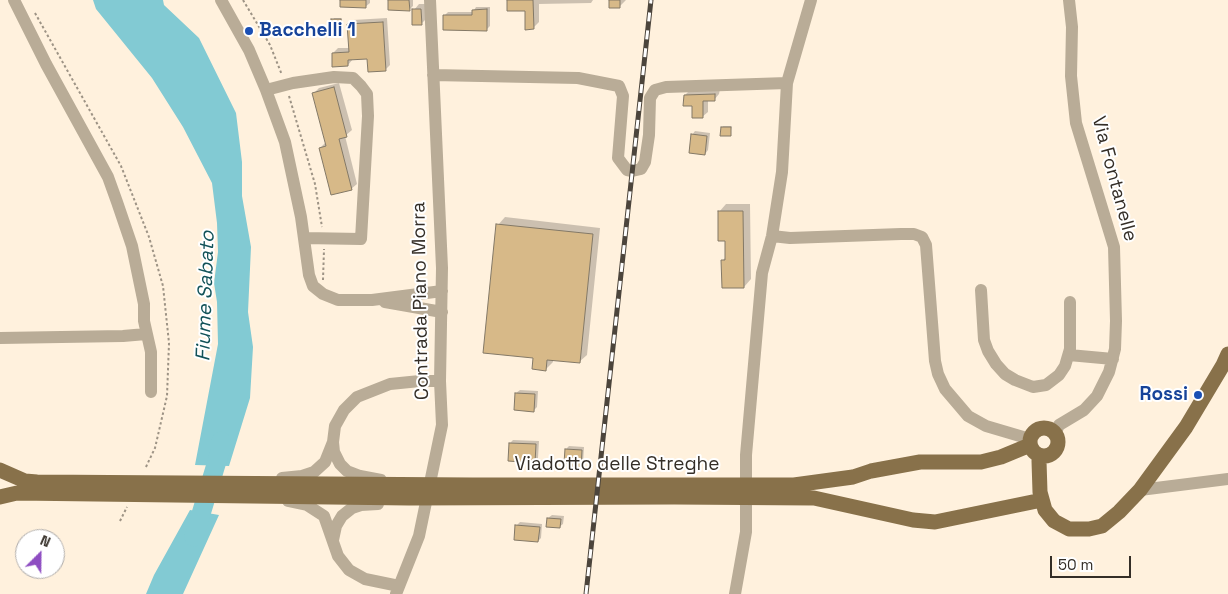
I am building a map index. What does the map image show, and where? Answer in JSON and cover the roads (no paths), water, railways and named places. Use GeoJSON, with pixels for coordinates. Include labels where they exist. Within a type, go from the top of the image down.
{"type":"FeatureCollection","features":[{"type":"Feature","properties":{"kind":"main road"},"geometry":{"type":"LineString","coordinates":[[1030,442],[1034,452],[1041,456],[1039,461],[1042,500],[1045,510],[1054,520],[1069,529],[1089,529],[1102,526],[1119,512],[1140,490],[1186,427],[1228,354]]}},
{"type":"Feature","properties":{"kind":"main road"},"geometry":{"type":"LineString","coordinates":[[0,470],[25,481],[94,488],[235,496],[444,498],[674,497],[813,491],[871,471],[914,463],[981,462],[1001,457],[1030,442],[1035,432],[1043,429],[1052,431],[1055,434]]}},
{"type":"Feature","properties":{"kind":"main road","name":"Via Fontanelle"},"geometry":{"type":"LineString","coordinates":[[1041,456],[1054,452],[1057,443],[1055,434]]}},
{"type":"Feature","properties":{"kind":"main road","name":"Viadotto delle Streghe"},"geometry":{"type":"LineString","coordinates":[[94,488],[244,483],[728,486],[813,491]]}},
{"type":"Feature","properties":{"kind":"main road"},"geometry":{"type":"LineString","coordinates":[[0,497],[17,493],[94,488]]}},
{"type":"Feature","properties":{"kind":"main road"},"geometry":{"type":"LineString","coordinates":[[813,491],[913,520],[935,522],[1042,500]]}},
{"type":"Feature","properties":{"kind":"street"},"geometry":{"type":"LineString","coordinates":[[14,0],[46,64],[108,178],[132,246],[144,304],[146,334],[151,352],[151,392]]}},
{"type":"Feature","properties":{"kind":"street"},"geometry":{"type":"LineString","coordinates":[[221,0],[250,50],[285,142],[304,238],[309,275],[314,286],[323,294],[338,300],[372,300],[442,291]]}},
{"type":"Feature","properties":{"kind":"street","name":"Contrada Piano Morra"},"geometry":{"type":"LineString","coordinates":[[397,590],[419,536],[442,425],[440,381],[442,291],[430,0]]}},
{"type":"Feature","properties":{"kind":"street"},"geometry":{"type":"LineString","coordinates":[[735,594],[746,532],[746,455],[762,273],[772,236],[782,172],[787,83],[811,0]]}},
{"type":"Feature","properties":{"kind":"street","name":"Via Fontanelle"},"geometry":{"type":"LineString","coordinates":[[1055,434],[1059,425],[1084,410],[1098,396],[1113,359],[1116,321],[1114,247],[1076,123],[1071,76],[1072,27],[1069,0]]}},
{"type":"Feature","properties":{"kind":"street"},"geometry":{"type":"LineString","coordinates":[[433,75],[578,78],[619,86],[623,96],[618,158],[627,170],[632,171],[641,169],[645,162],[649,135],[650,98],[655,90],[666,87],[787,83]]}},
{"type":"Feature","properties":{"kind":"street"},"geometry":{"type":"LineString","coordinates":[[266,90],[293,83],[334,77],[353,78],[367,94],[368,116],[361,239],[304,238]]}},
{"type":"Feature","properties":{"kind":"street"},"geometry":{"type":"LineString","coordinates":[[772,236],[790,238],[914,234],[922,238],[926,245],[935,361],[945,390],[968,416],[986,426],[1030,442]]}},
{"type":"Feature","properties":{"kind":"street"},"geometry":{"type":"LineString","coordinates":[[981,290],[984,340],[988,351],[1005,374],[1014,380],[1033,387],[1046,385],[1059,375],[1065,366],[1069,355],[1070,302]]}},
{"type":"Feature","properties":{"kind":"street"},"geometry":{"type":"LineString","coordinates":[[372,300],[442,312]]}},
{"type":"Feature","properties":{"kind":"street"},"geometry":{"type":"LineString","coordinates":[[0,338],[146,334]]}},
{"type":"Feature","properties":{"kind":"street"},"geometry":{"type":"LineString","coordinates":[[1069,355],[1113,359]]}},
{"type":"Feature","properties":{"kind":"street"},"geometry":{"type":"LineString","coordinates":[[244,483],[302,476],[314,472],[325,462],[332,449],[335,426],[344,410],[357,397],[390,384],[420,380],[440,381]]}},
{"type":"Feature","properties":{"kind":"street"},"geometry":{"type":"LineString","coordinates":[[332,449],[340,464],[347,471],[360,476],[423,484]]}},
{"type":"Feature","properties":{"kind":"street"},"geometry":{"type":"LineString","coordinates":[[1140,490],[1228,479]]}},
{"type":"Feature","properties":{"kind":"street"},"geometry":{"type":"LineString","coordinates":[[235,496],[308,505],[324,516],[332,526],[333,540],[338,556],[349,570],[365,579],[397,590]]}},
{"type":"Feature","properties":{"kind":"street"},"geometry":{"type":"LineString","coordinates":[[332,526],[352,508],[361,505],[408,504],[444,498]]}},
{"type":"Feature","properties":{"kind":"water"},"geometry":{"type":"Polygon","coordinates":[[[93,0],[163,0],[164,5],[199,38],[236,113],[242,162],[242,196],[251,247],[248,312],[253,347],[250,398],[229,466],[195,465],[218,344],[217,302],[214,283],[218,252],[217,223],[212,183],[183,127],[152,78],[96,9],[93,0]]]}},
{"type":"Feature","properties":{"kind":"water"},"geometry":{"type":"Polygon","coordinates":[[[190,510],[219,515],[183,594],[146,594],[154,575],[190,510]]]}},
{"type":"Feature","properties":{"kind":"waterway","name":"Fiume Sabato"},"geometry":{"type":"LineString","coordinates":[[194,537],[221,448],[221,441]]}},
{"type":"Feature","properties":{"kind":"railway"},"geometry":{"type":"LineString","coordinates":[[586,594],[651,0]]}},
{"type":"Feature","properties":{"kind":"place","name":"Bacchelli 1"},"geometry":{"type":"Point","coordinates":[249,31]}},
{"type":"Feature","properties":{"kind":"place","name":"Rossi"},"geometry":{"type":"Point","coordinates":[1198,395]}}]}
